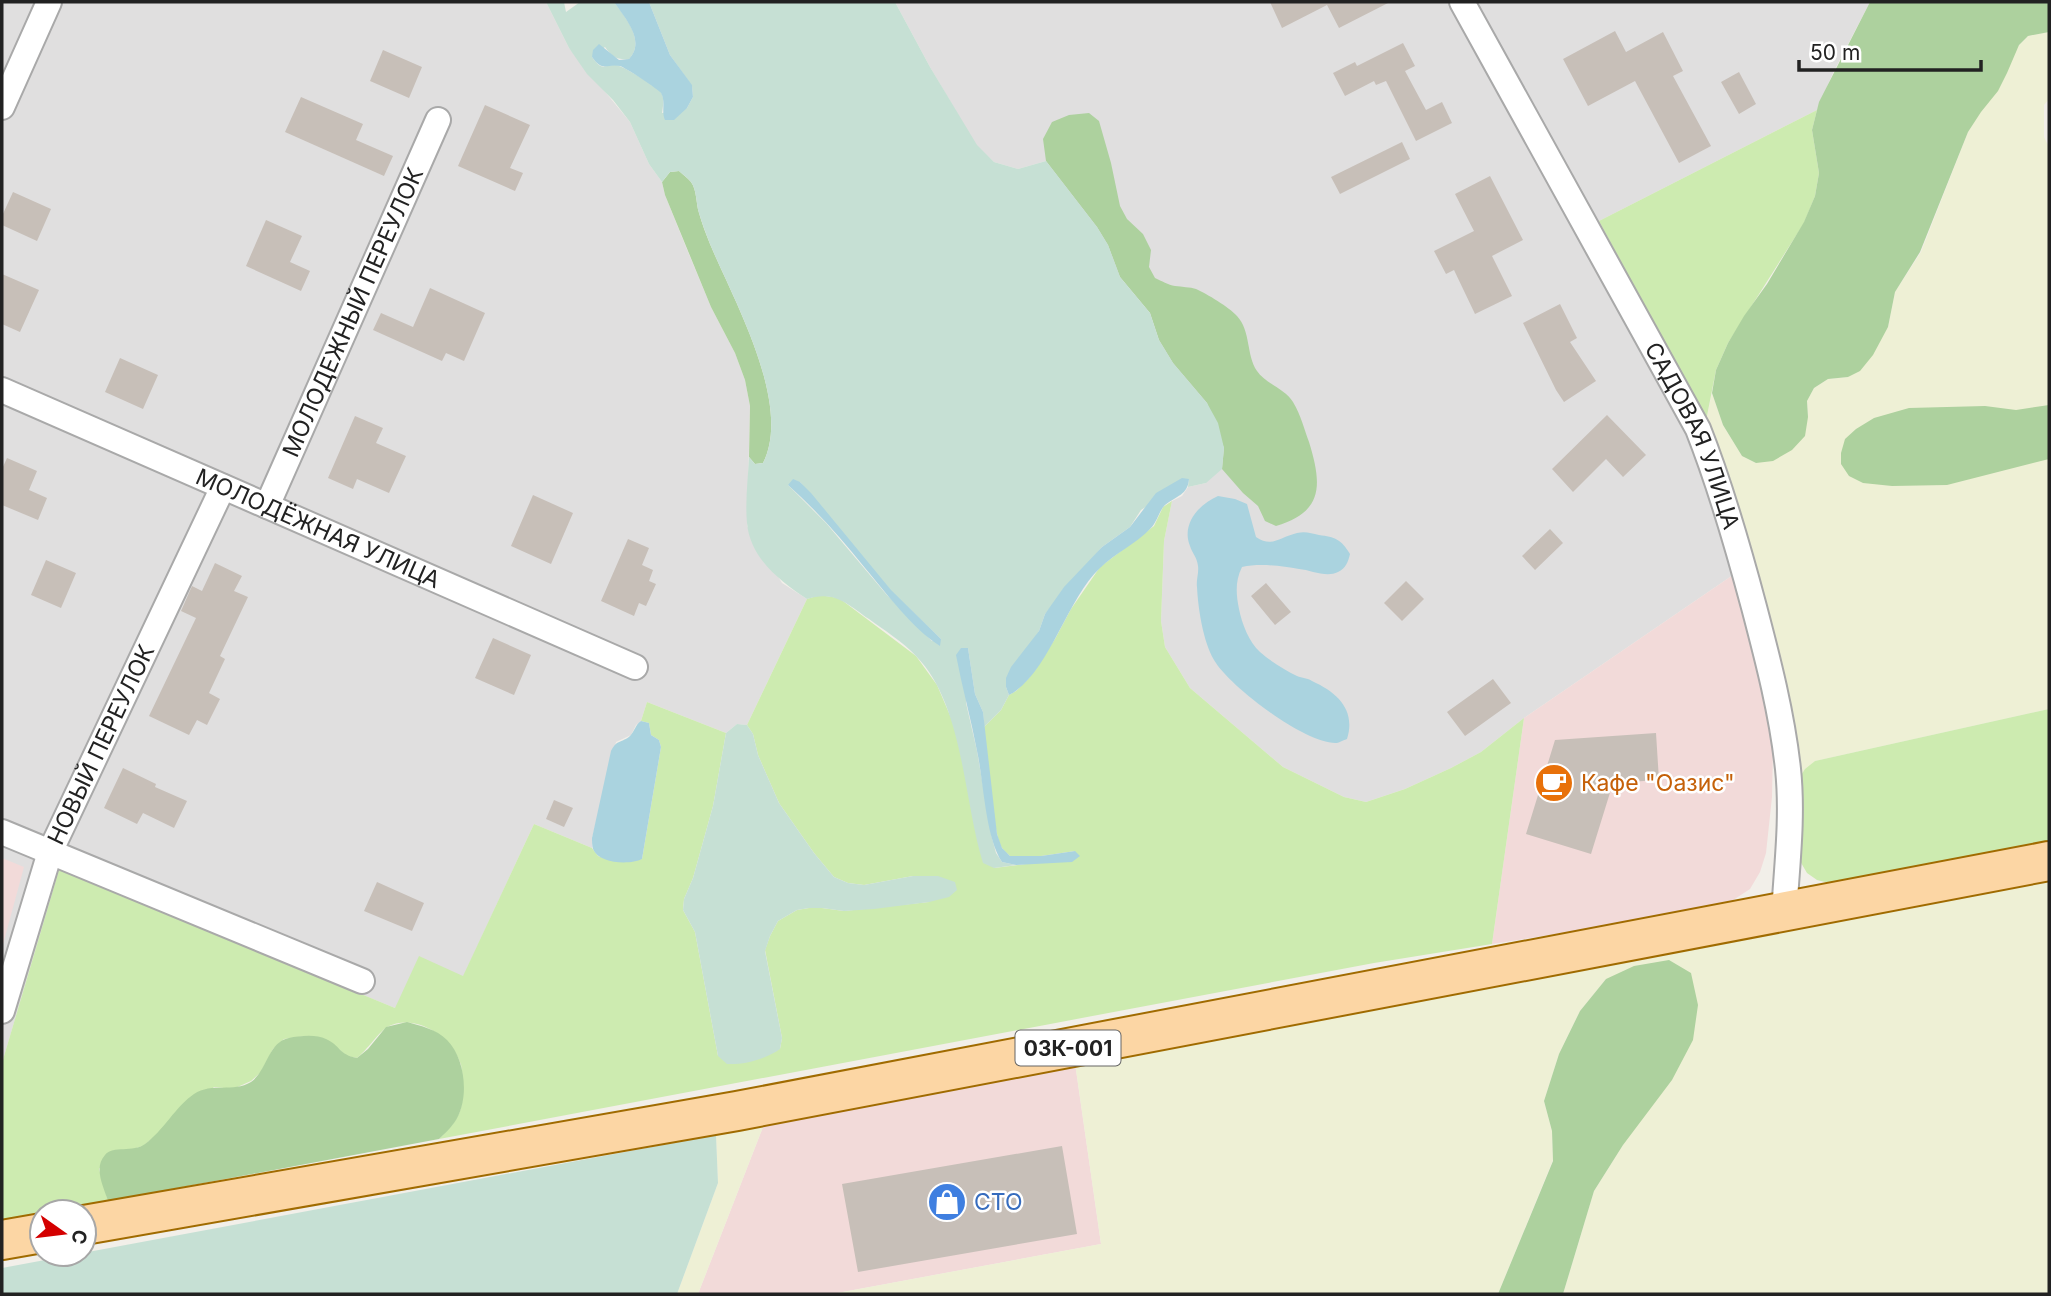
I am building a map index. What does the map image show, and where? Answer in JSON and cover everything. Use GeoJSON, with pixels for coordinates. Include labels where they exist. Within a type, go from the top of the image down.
{"type":"FeatureCollection","features":[{"type":"Feature","properties":{"kind":"main road","name":"03К-001"},"geometry":{"type":"LineString","coordinates":[[98,1223],[737,1111],[2049,861]]}},
{"type":"Feature","properties":{"kind":"main road"},"geometry":{"type":"LineString","coordinates":[[2,1240],[28,1235]]}},
{"type":"Feature","properties":{"kind":"street"},"geometry":{"type":"LineString","coordinates":[[2,107],[49,2]]}},
{"type":"Feature","properties":{"kind":"street","name":"САДОВАЯ УЛИЦА"},"geometry":{"type":"LineString","coordinates":[[1462,2],[1692,416],[1710,458],[1740,554],[1776,694],[1788,770],[1790,826],[1784,913]]}},
{"type":"Feature","properties":{"kind":"street","name":"МОЛОДЕЖНЫЙ ПЕРЕУЛОК"},"geometry":{"type":"LineString","coordinates":[[267,506],[438,120]]}},
{"type":"Feature","properties":{"kind":"street","name":"МОЛОДЁЖНАЯ УЛИЦА"},"geometry":{"type":"LineString","coordinates":[[2,390],[635,667]]}},
{"type":"Feature","properties":{"kind":"street","name":"НОВЫЙ ПЕРЕУЛОК"},"geometry":{"type":"LineString","coordinates":[[2,1012],[50,852],[223,487]]}},
{"type":"Feature","properties":{"kind":"street"},"geometry":{"type":"LineString","coordinates":[[2,832],[362,981]]}},
{"type":"Feature","properties":{"kind":"shaded area"},"geometry":{"type":"Polygon","coordinates":[[[2,2],[546,2],[569,48],[630,122],[649,164],[662,182],[711,307],[735,353],[745,380],[750,406],[747,526],[782,583],[807,599],[747,725],[737,724],[726,733],[647,702],[641,721],[631,735],[616,742],[592,838],[592,848],[534,824],[463,977],[395,1008],[59,871],[2,1063],[2,2]]]}},
{"type":"Feature","properties":{"kind":"shaded area"},"geometry":{"type":"Polygon","coordinates":[[[895,2],[1870,2],[1817,110],[1599,221],[1706,421],[1733,575],[1524,718],[1481,752],[1405,789],[1366,802],[1344,797],[1283,767],[1190,688],[1165,647],[1161,621],[1164,541],[1172,501],[1182,496],[1188,487],[1206,483],[1150,313],[1120,277],[1046,161],[1018,169],[994,162],[976,145],[895,2]]]}},
{"type":"Feature","properties":{"kind":"shaded area"},"geometry":{"type":"Polygon","coordinates":[[[1733,575],[1771,724],[1773,751],[1772,797],[1766,853],[1760,872],[1750,889],[1721,908],[1492,944],[1524,718],[1733,575]]]}},
{"type":"Feature","properties":{"kind":"shaded area"},"geometry":{"type":"Polygon","coordinates":[[[2,858],[24,867],[2,948],[2,858]]]}},
{"type":"Feature","properties":{"kind":"shaded area"},"geometry":{"type":"Polygon","coordinates":[[[1075,1063],[1101,1244],[832,1294],[698,1294],[763,1127],[1075,1063]]]}},
{"type":"Feature","properties":{"kind":"green space"},"geometry":{"type":"Polygon","coordinates":[[[546,2],[564,2],[566,12],[580,2],[614,2],[632,29],[635,37],[634,52],[629,59],[621,59],[605,47],[592,57],[603,67],[619,66],[657,88],[663,96],[662,113],[687,108],[693,97],[692,86],[670,55],[649,2],[895,2],[977,145],[994,162],[1018,169],[1046,161],[1097,227],[1108,245],[1120,277],[1150,313],[1159,340],[1173,363],[1207,403],[1218,423],[1224,448],[1222,469],[1206,483],[1188,487],[1189,479],[1141,510],[1130,527],[1102,547],[1045,614],[1039,631],[1006,687],[1009,695],[1001,710],[984,727],[983,712],[975,694],[968,648],[966,703],[992,838],[1002,862],[1016,865],[994,868],[983,863],[953,726],[932,676],[916,656],[893,636],[840,600],[825,596],[807,599],[777,576],[760,558],[749,536],[746,515],[749,457],[755,464],[763,463],[770,439],[771,412],[765,382],[745,322],[707,236],[691,182],[679,171],[670,172],[662,182],[649,164],[630,122],[587,74],[569,48],[546,2]],[[800,482],[788,485],[826,523],[886,594],[932,641],[941,639],[891,591],[800,482]]]}},
{"type":"Feature","properties":{"kind":"green space"},"geometry":{"type":"Polygon","coordinates":[[[1870,2],[2049,2],[2049,32],[2028,36],[2019,45],[1998,91],[1968,132],[1920,252],[1895,292],[1888,327],[1873,355],[1860,371],[1848,377],[1828,379],[1814,388],[1807,401],[1805,436],[1792,450],[1773,461],[1756,463],[1742,456],[1723,425],[1712,393],[1716,370],[1744,316],[1767,284],[1804,222],[1815,196],[1819,173],[1812,130],[1819,102],[1870,2]]]}},
{"type":"Feature","properties":{"kind":"green space"},"geometry":{"type":"Polygon","coordinates":[[[2049,32],[2049,99],[2044,105],[2044,137],[2049,147],[2049,709],[1815,761],[1800,777],[1706,421],[1712,393],[1723,425],[1742,456],[1756,463],[1808,417],[1807,401],[1814,388],[1828,379],[1848,377],[1888,327],[1895,292],[1921,252],[1968,132],[2019,45],[2028,36],[2049,32]]]}},
{"type":"Feature","properties":{"kind":"green space"},"geometry":{"type":"Polygon","coordinates":[[[1817,110],[1812,130],[1819,173],[1815,196],[1804,223],[1728,343],[1716,370],[1706,421],[1599,221],[1817,110]]]}},
{"type":"Feature","properties":{"kind":"green space"},"geometry":{"type":"Polygon","coordinates":[[[1089,113],[1099,121],[1120,206],[1127,219],[1143,234],[1151,250],[1149,267],[1155,278],[1172,285],[1196,289],[1233,312],[1244,329],[1257,371],[1285,393],[1296,407],[1313,457],[1317,483],[1311,504],[1292,520],[1276,526],[1265,521],[1258,506],[1222,469],[1224,448],[1207,403],[1173,363],[1159,340],[1150,313],[1120,277],[1108,245],[1097,227],[1046,161],[1043,139],[1052,122],[1069,115],[1089,113]]]}},
{"type":"Feature","properties":{"kind":"green space"},"geometry":{"type":"Polygon","coordinates":[[[679,171],[693,185],[704,229],[745,322],[765,382],[771,412],[770,439],[763,463],[755,464],[749,457],[750,406],[745,380],[735,353],[711,307],[665,195],[662,182],[670,172],[679,171]]]}},
{"type":"Feature","properties":{"kind":"green space"},"geometry":{"type":"Polygon","coordinates":[[[2049,405],[2049,459],[1947,485],[1892,486],[1863,483],[1849,476],[1841,464],[1845,439],[1856,429],[1874,418],[1909,408],[1985,406],[2016,410],[2049,405]]]}},
{"type":"Feature","properties":{"kind":"green space"},"geometry":{"type":"Polygon","coordinates":[[[1172,501],[1164,541],[1161,621],[1165,647],[1190,688],[1283,767],[1344,797],[1366,802],[1405,789],[1451,768],[1481,752],[1524,718],[1492,944],[1374,963],[439,1139],[459,1114],[463,1095],[462,1073],[461,1065],[450,1045],[432,1030],[410,1023],[387,1027],[357,1058],[347,1056],[336,1047],[306,1036],[284,1039],[273,1049],[261,1072],[251,1081],[233,1089],[214,1087],[143,1146],[130,1150],[114,1150],[99,1169],[108,1201],[98,1203],[98,1198],[28,1198],[28,1216],[2,1221],[2,1063],[59,870],[395,1008],[419,956],[463,976],[534,824],[592,848],[598,856],[607,859],[619,862],[642,859],[661,747],[659,740],[651,735],[649,723],[641,721],[647,702],[726,733],[713,806],[683,910],[695,932],[718,1056],[780,1049],[782,1038],[765,950],[778,921],[797,910],[809,908],[844,911],[929,902],[913,876],[864,885],[848,883],[834,877],[779,803],[758,755],[753,734],[747,725],[807,599],[819,595],[839,598],[916,656],[937,685],[952,720],[994,868],[1042,862],[1071,862],[1075,851],[1041,856],[1010,856],[1002,848],[993,809],[984,727],[1001,710],[1009,695],[1029,678],[1100,567],[1154,526],[1163,507],[1172,501]]]}},
{"type":"Feature","properties":{"kind":"green space"},"geometry":{"type":"Polygon","coordinates":[[[2049,709],[2049,842],[1850,882],[1829,883],[1817,880],[1807,873],[1800,861],[1800,777],[1815,761],[2049,709]]]}},
{"type":"Feature","properties":{"kind":"green space"},"geometry":{"type":"Polygon","coordinates":[[[737,724],[747,725],[753,734],[758,755],[779,803],[834,877],[848,883],[864,885],[913,876],[938,876],[955,882],[957,890],[949,897],[929,902],[874,909],[797,910],[778,921],[765,951],[782,1038],[780,1049],[755,1061],[727,1064],[718,1056],[695,932],[683,910],[713,806],[726,733],[737,724]]]}},
{"type":"Feature","properties":{"kind":"green space"},"geometry":{"type":"Polygon","coordinates":[[[2049,882],[2049,1294],[1563,1294],[1594,1191],[1623,1145],[1606,979],[1580,1011],[1559,1054],[1544,1101],[1552,1131],[1553,1160],[1498,1294],[832,1294],[1101,1244],[1075,1063],[2049,882]]]}},
{"type":"Feature","properties":{"kind":"green space"},"geometry":{"type":"Polygon","coordinates":[[[1669,960],[1691,973],[1698,1005],[1693,1040],[1672,1080],[1623,1145],[1594,1191],[1563,1294],[1498,1294],[1553,1161],[1552,1131],[1544,1101],[1559,1054],[1580,1011],[1606,979],[1634,966],[1669,960]]]}},
{"type":"Feature","properties":{"kind":"green space"},"geometry":{"type":"Polygon","coordinates":[[[407,1022],[443,1036],[453,1048],[462,1069],[464,1092],[459,1114],[439,1139],[108,1201],[100,1172],[105,1155],[113,1150],[145,1144],[187,1099],[201,1090],[237,1087],[251,1082],[261,1071],[276,1045],[282,1041],[302,1036],[322,1037],[347,1055],[357,1058],[386,1027],[407,1022]]]}},
{"type":"Feature","properties":{"kind":"green space"},"geometry":{"type":"Polygon","coordinates":[[[763,1127],[698,1294],[677,1294],[718,1183],[716,1135],[763,1127]]]}},
{"type":"Feature","properties":{"kind":"green space"},"geometry":{"type":"Polygon","coordinates":[[[716,1135],[718,1183],[677,1294],[2,1294],[2,1268],[28,1263],[28,1268],[98,1268],[98,1250],[716,1135]]]}},
{"type":"Feature","properties":{"kind":"water"},"geometry":{"type":"Polygon","coordinates":[[[614,2],[649,2],[670,55],[692,85],[693,97],[687,108],[674,120],[665,120],[659,91],[620,66],[602,66],[592,57],[593,50],[599,44],[619,60],[629,59],[634,52],[635,37],[614,2]]]}},
{"type":"Feature","properties":{"kind":"water"},"geometry":{"type":"Polygon","coordinates":[[[1182,478],[1189,479],[1184,492],[1165,505],[1145,534],[1100,568],[1077,598],[1035,671],[1023,685],[1009,695],[1006,678],[1011,667],[1039,631],[1045,614],[1064,587],[1102,547],[1130,527],[1156,493],[1182,478]]]}},
{"type":"Feature","properties":{"kind":"water"},"geometry":{"type":"Polygon","coordinates":[[[793,479],[811,493],[891,590],[941,639],[940,646],[910,620],[838,536],[788,485],[793,479]]]}},
{"type":"Feature","properties":{"kind":"water"},"geometry":{"type":"Polygon","coordinates":[[[1218,496],[1247,504],[1256,537],[1262,540],[1272,542],[1308,532],[1337,540],[1350,554],[1345,567],[1333,574],[1270,565],[1242,567],[1237,588],[1240,615],[1252,643],[1278,665],[1297,676],[1309,679],[1337,697],[1349,719],[1347,739],[1337,743],[1323,741],[1288,724],[1251,698],[1214,660],[1202,624],[1197,584],[1198,566],[1190,546],[1188,530],[1198,510],[1218,496]]]}},
{"type":"Feature","properties":{"kind":"water"},"geometry":{"type":"Polygon","coordinates":[[[961,648],[968,648],[975,694],[983,712],[997,834],[1002,848],[1010,856],[1041,856],[1075,851],[1080,856],[1072,862],[1016,865],[1002,862],[996,851],[988,824],[977,751],[956,655],[961,648]]]}},
{"type":"Feature","properties":{"kind":"water"},"geometry":{"type":"Polygon","coordinates":[[[641,721],[649,723],[651,735],[659,740],[661,747],[642,859],[615,862],[596,854],[592,838],[611,751],[630,736],[641,721]]]}},
{"type":"Feature","properties":{"kind":"building"},"geometry":{"type":"Polygon","coordinates":[[[1270,2],[1390,2],[1339,28],[1327,5],[1282,28],[1270,2]]]}},
{"type":"Feature","properties":{"kind":"building"},"geometry":{"type":"Polygon","coordinates":[[[1615,31],[1626,52],[1663,32],[1683,71],[1673,76],[1711,146],[1679,163],[1635,81],[1588,106],[1563,59],[1615,31]]]}},
{"type":"Feature","properties":{"kind":"building"},"geometry":{"type":"Polygon","coordinates":[[[1403,43],[1415,66],[1405,71],[1426,110],[1442,102],[1452,123],[1416,141],[1386,81],[1376,85],[1374,81],[1345,96],[1333,73],[1355,62],[1357,66],[1403,43]]]}},
{"type":"Feature","properties":{"kind":"building"},"geometry":{"type":"Polygon","coordinates":[[[383,50],[422,67],[409,98],[370,81],[383,50]]]}},
{"type":"Feature","properties":{"kind":"building"},"geometry":{"type":"Polygon","coordinates":[[[1739,72],[1756,104],[1739,114],[1721,82],[1739,72]]]}},
{"type":"Feature","properties":{"kind":"building"},"geometry":{"type":"Polygon","coordinates":[[[301,97],[363,124],[356,140],[393,156],[384,176],[285,132],[301,97]]]}},
{"type":"Feature","properties":{"kind":"building"},"geometry":{"type":"Polygon","coordinates":[[[485,105],[530,125],[510,168],[523,173],[515,191],[458,166],[485,105]]]}},
{"type":"Feature","properties":{"kind":"building"},"geometry":{"type":"Polygon","coordinates":[[[1402,142],[1410,159],[1340,194],[1331,177],[1402,142]]]}},
{"type":"Feature","properties":{"kind":"building"},"geometry":{"type":"Polygon","coordinates":[[[1490,176],[1523,240],[1492,256],[1512,296],[1475,314],[1454,270],[1446,274],[1434,251],[1474,231],[1455,194],[1490,176]]]}},
{"type":"Feature","properties":{"kind":"building"},"geometry":{"type":"Polygon","coordinates":[[[13,192],[51,209],[37,241],[2,225],[2,216],[13,192]]]}},
{"type":"Feature","properties":{"kind":"building"},"geometry":{"type":"Polygon","coordinates":[[[266,220],[302,236],[290,262],[310,271],[301,291],[246,266],[266,220]]]}},
{"type":"Feature","properties":{"kind":"building"},"geometry":{"type":"Polygon","coordinates":[[[2,274],[39,290],[20,332],[2,324],[2,274]]]}},
{"type":"Feature","properties":{"kind":"building"},"geometry":{"type":"Polygon","coordinates":[[[430,288],[485,313],[464,361],[446,353],[442,361],[373,330],[381,313],[413,327],[430,288]]]}},
{"type":"Feature","properties":{"kind":"building"},"geometry":{"type":"Polygon","coordinates":[[[1560,304],[1577,338],[1570,342],[1596,381],[1564,402],[1523,323],[1560,304]]]}},
{"type":"Feature","properties":{"kind":"building"},"geometry":{"type":"Polygon","coordinates":[[[120,358],[158,375],[143,409],[105,392],[120,358]]]}},
{"type":"Feature","properties":{"kind":"building"},"geometry":{"type":"Polygon","coordinates":[[[1607,415],[1646,455],[1623,477],[1606,459],[1573,492],[1552,469],[1607,415]]]}},
{"type":"Feature","properties":{"kind":"building"},"geometry":{"type":"Polygon","coordinates":[[[355,416],[383,428],[376,443],[406,456],[389,493],[357,479],[353,489],[328,478],[355,416]]]}},
{"type":"Feature","properties":{"kind":"building"},"geometry":{"type":"Polygon","coordinates":[[[7,458],[37,471],[29,490],[47,498],[38,520],[2,505],[2,469],[7,458]]]}},
{"type":"Feature","properties":{"kind":"building"},"geometry":{"type":"Polygon","coordinates":[[[533,495],[573,513],[551,564],[511,546],[533,495]]]}},
{"type":"Feature","properties":{"kind":"building"},"geometry":{"type":"Polygon","coordinates":[[[1550,529],[1563,543],[1535,570],[1522,556],[1550,529]]]}},
{"type":"Feature","properties":{"kind":"building"},"geometry":{"type":"Polygon","coordinates":[[[628,539],[649,548],[642,565],[653,570],[649,581],[656,584],[646,606],[639,603],[634,616],[601,601],[628,539]]]}},
{"type":"Feature","properties":{"kind":"building"},"geometry":{"type":"Polygon","coordinates":[[[46,560],[76,573],[61,608],[31,595],[46,560]]]}},
{"type":"Feature","properties":{"kind":"building"},"geometry":{"type":"Polygon","coordinates":[[[215,563],[242,576],[234,591],[248,597],[220,656],[225,659],[209,693],[220,699],[207,725],[197,720],[189,735],[149,716],[196,618],[181,611],[192,586],[202,591],[215,563]]]}},
{"type":"Feature","properties":{"kind":"building"},"geometry":{"type":"Polygon","coordinates":[[[1406,581],[1424,599],[1402,621],[1384,603],[1406,581]]]}},
{"type":"Feature","properties":{"kind":"building"},"geometry":{"type":"Polygon","coordinates":[[[1266,583],[1291,612],[1275,625],[1251,596],[1266,583]]]}},
{"type":"Feature","properties":{"kind":"building"},"geometry":{"type":"Polygon","coordinates":[[[493,638],[531,655],[514,695],[475,678],[493,638]]]}},
{"type":"Feature","properties":{"kind":"building"},"geometry":{"type":"Polygon","coordinates":[[[1493,679],[1511,703],[1465,736],[1447,712],[1493,679]]]}},
{"type":"Feature","properties":{"kind":"building"},"geometry":{"type":"Polygon","coordinates":[[[1656,733],[1659,780],[1613,783],[1591,854],[1526,834],[1555,740],[1656,733]]]}},
{"type":"Feature","properties":{"kind":"building"},"geometry":{"type":"Polygon","coordinates":[[[123,768],[156,784],[155,787],[187,801],[174,828],[143,813],[137,824],[104,808],[123,768]]]}},
{"type":"Feature","properties":{"kind":"building"},"geometry":{"type":"Polygon","coordinates":[[[554,800],[573,808],[564,827],[546,819],[554,800]]]}},
{"type":"Feature","properties":{"kind":"building"},"geometry":{"type":"Polygon","coordinates":[[[377,882],[424,903],[412,931],[364,911],[377,882]]]}},
{"type":"Feature","properties":{"kind":"building"},"geometry":{"type":"Polygon","coordinates":[[[1062,1146],[1077,1234],[858,1272],[842,1184],[1062,1146]]]}},
{"type":"Feature","properties":{"kind":"place","name":"Кафе \"Оазис\""},"geometry":{"type":"Point","coordinates":[1554,783]}},
{"type":"Feature","properties":{"kind":"place","name":"СТО"},"geometry":{"type":"Point","coordinates":[947,1202]}}]}
